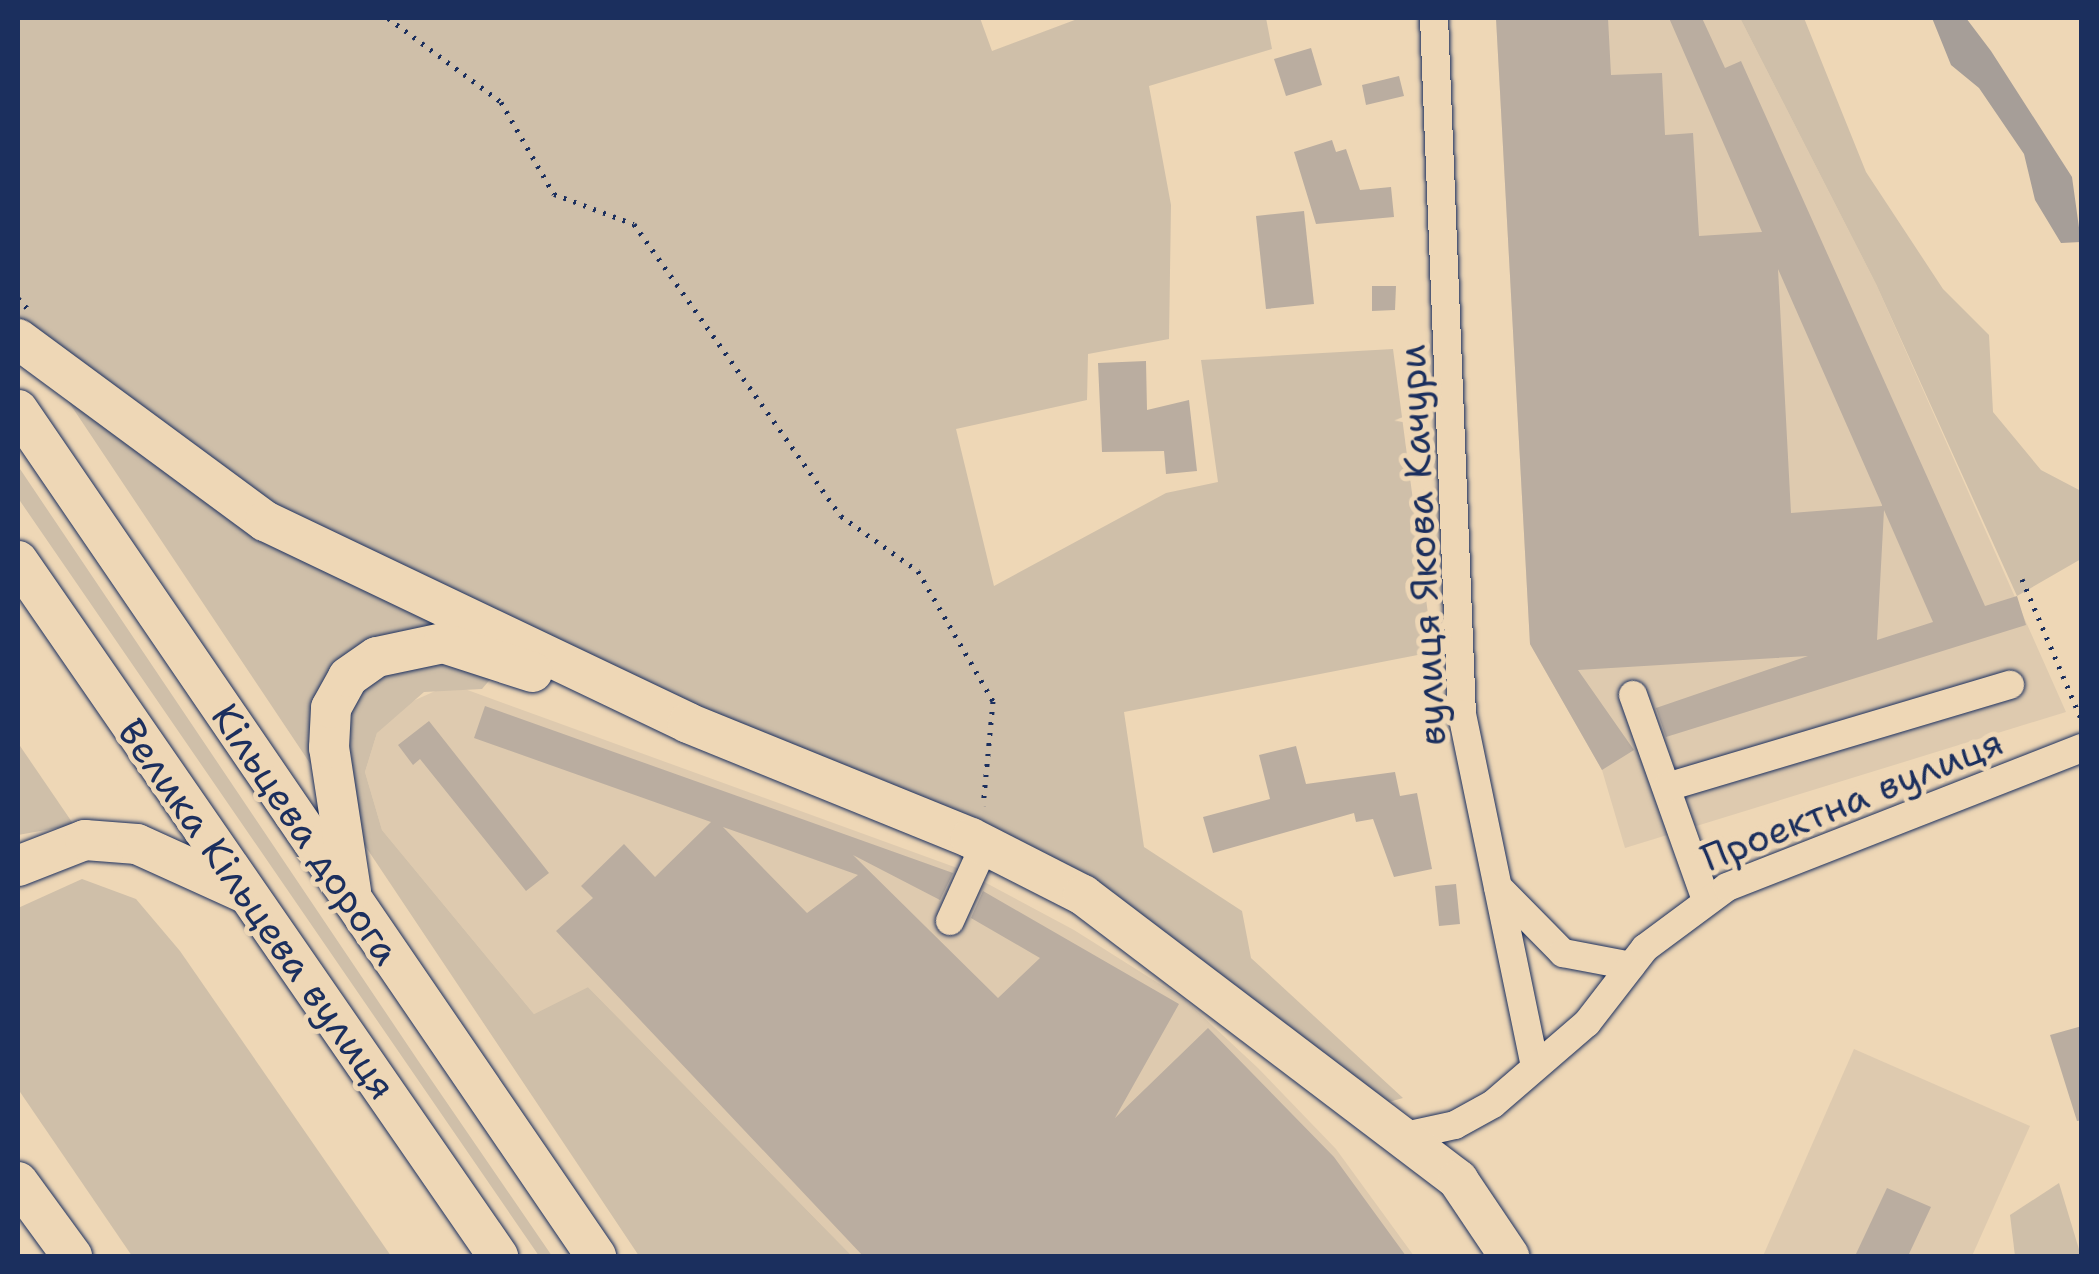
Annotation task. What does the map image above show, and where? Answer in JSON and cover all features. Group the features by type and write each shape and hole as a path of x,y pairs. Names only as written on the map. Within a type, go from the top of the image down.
{"highway":[{"path":"18,339 265,521 688,723 978,841 1083,895 1195,974 1481,1204 1508,1256"},
{"name":"Кільцева дорога","path":"18,410 596,1256"},
{"name":"Велика Кільцева вулиця","path":"18,561 498,1256"},
{"path":"354,903 329,748 332,708 348,677 377,656 442,643 688,723"},
{"path":"18,866 85,840 137,844 249,895"},
{"path":"18,1182 72,1256"}],"street":[{"name":"вулиця Якова Качури","path":"1434,18 1462,714 1534,1063"},
{"path":"1667,788 2010,685"},
{"path":"1633,695 1706,900"},
{"name":"Проектна вулиця","path":"1396,1138 1478,1115 1534,1063 1587,1023 1631,966 1706,900 2082,748"},
{"path":"950,921 978,841"},
{"path":"1498,886 1563,954 1631,966"}],"path":[{"path":"388,18 500,102 554,194 634,224 840,516 918,570 993,700 986,797 978,841"},
{"path":"2022,579 2082,721"}],"shaded area":[{"path":"18,18 980,18 992,51 1080,18 1266,18 1272,49 1149,86 1171,205 1169,339 1088,354 1087,400 956,429 994,586 1166,493 1218,482 1201,360 1393,349 1433,652 1124,712 1144,847 1242,911 1251,958 1403,1098 1378,1105 1085,873 881,779 695,713 531,631 482,689 424,692 377,733 365,772 382,830 534,1014 588,987 852,1256 639,1256 18,326"},
{"path":"1496,18 1740,18 1876,284 2066,712 1625,848 1602,770 1530,644"},
{"path":"1740,18 1804,18 1866,172 1943,289 1989,335 1993,412 2041,470 2081,491 2081,559 2017,596 1876,284"},
{"path":"1932,18 1966,18 1991,51 2072,177 2081,242 2061,243 2035,200 2024,154 1979,88 1951,65"},
{"path":"18,466 552,1256 539,1256 18,498"},
{"path":"451,684 960,869 1074,930 1185,1000 1258,1068 1336,1149 1414,1256 852,1256 588,987 534,1014 382,830 365,772 377,733 395,709"},
{"path":"18,743 74,825 18,835"},
{"path":"82,879 136,899 180,951 391,1256 132,1256 18,1089 18,908"},
{"path":"1854,1049 2030,1126 1972,1256 1763,1256"},
{"path":"2059,1183 2081,1256 2015,1256 2010,1215"}],"building":[{"path":"1496,18 1608,18 1611,75 1662,73 1665,135 1693,133 1699,236 1762,232 1669,18 1702,18 1725,68 1741,61 1985,606 2017,596 2026,625 1666,737 1656,708 1808,656 1578,670 1634,750 1602,770 1530,644","holes":["1778,269 1882,505 1882,506 1791,513","1884,510 1933,622 1877,640"]},
{"path":"1311,48 1322,85 1286,96 1274,59"},
{"path":"1399,76 1404,96 1366,105 1362,85"},
{"path":"1332,140 1336,152 1346,149 1360,190 1391,187 1394,217 1316,224 1294,152"},
{"path":"1304,211 1314,304 1266,309 1256,216"},
{"path":"1372,286 1396,286 1395,310 1372,311"},
{"path":"1146,361 1147,410 1189,400 1197,471 1166,474 1164,451 1102,452 1098,363"},
{"path":"485,706 953,873 940,900 853,855 998,998 1040,958 971,918 983,891 1179,1004 1115,1118 1208,1028 1334,1157 1406,1256 863,1256 556,931 593,898 581,886 624,844 655,877 711,822 474,738","holes":["722,826 858,875 807,913"]},
{"path":"429,721 549,873 526,891 420,759 413,765 398,745"},
{"path":"1296,746 1306,784 1395,772 1400,796 1417,793 1432,869 1394,877 1373,819 1356,822 1354,813 1213,853 1203,817 1270,799 1259,755"},
{"path":"1456,884 1460,924 1439,926 1435,886"},
{"path":"2082,1026 2082,1120 2077,1121 2050,1035"},
{"path":"1887,1188 1931,1207 1908,1256 1855,1256"}]}
